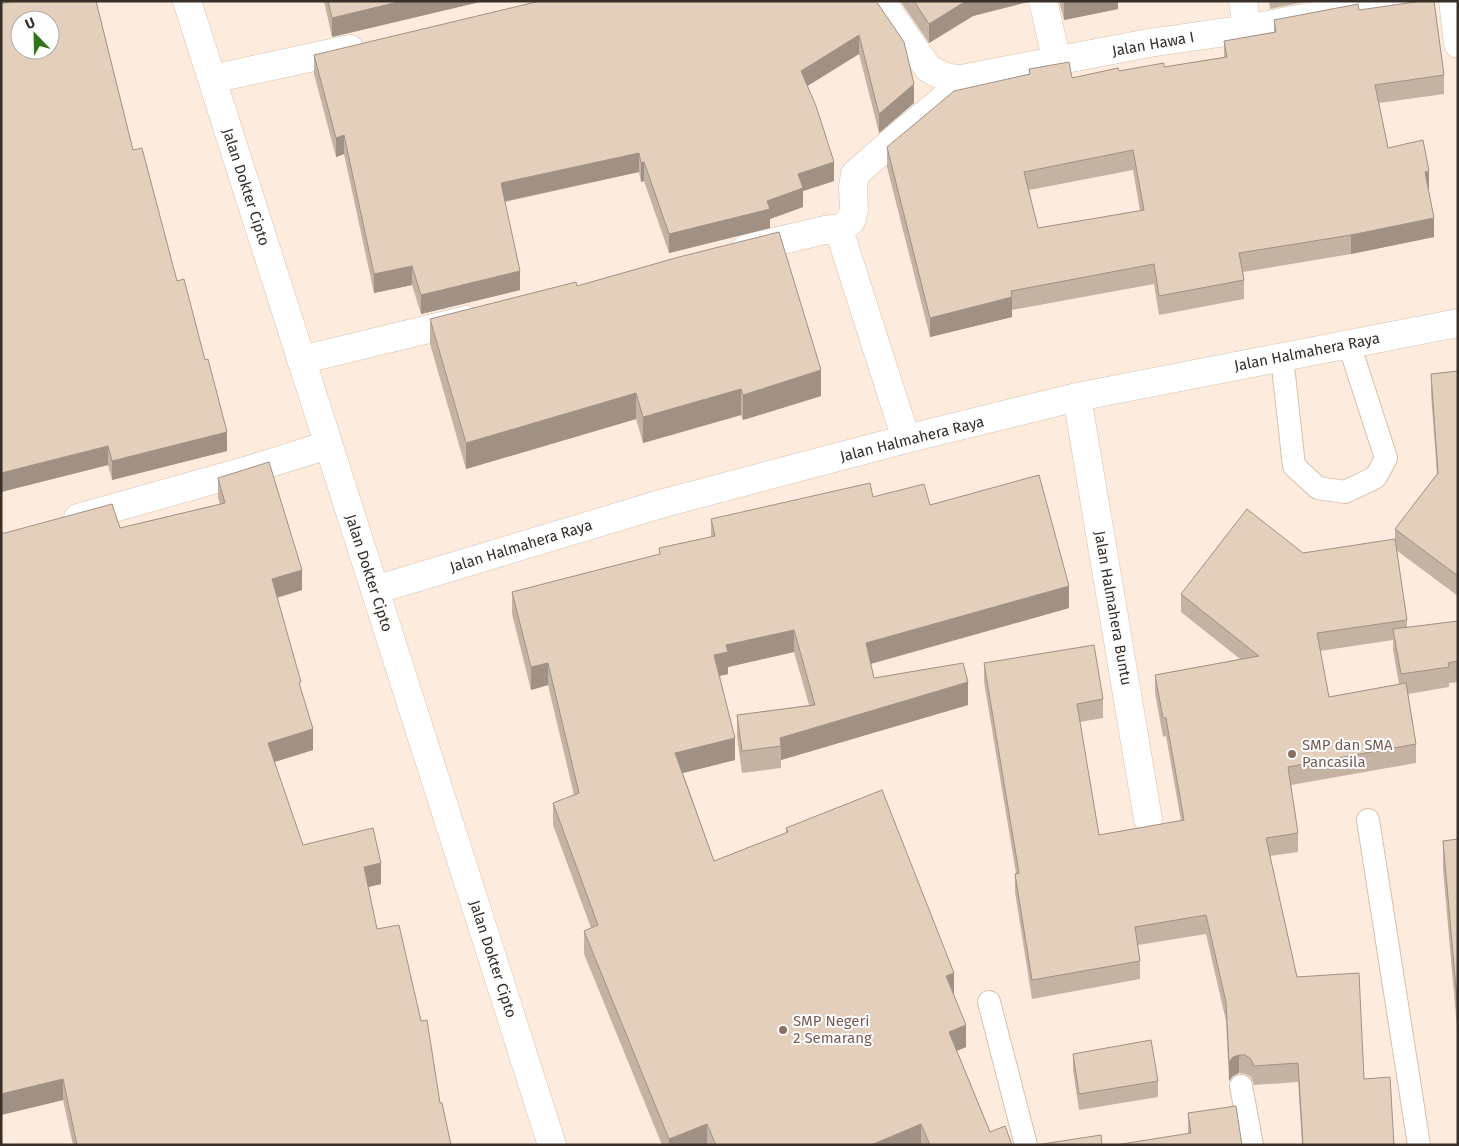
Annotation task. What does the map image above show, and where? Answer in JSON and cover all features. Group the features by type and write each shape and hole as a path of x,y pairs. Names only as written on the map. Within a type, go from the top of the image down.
{"main road":[{"name":"Jalan Dokter Cipto","path":"187,1 552,1145"},
{"name":"Jalan Hawa I","path":"881,1 928,68 950,79 961,79 1057,62 1149,43 1247,29 1393,1"},
{"path":"1043,1 1057,62"},
{"path":"1243,1 1247,29"},
{"path":"1453,1 1458,44"},
{"path":"212,79 379,43"},
{"path":"719,256 825,230 839,230 851,221 854,209 853,187 856,174 951,93 961,79"},
{"path":"839,230 906,440"},
{"path":"301,360 488,314"},
{"name":"Jalan Halmahera Raya","path":"375,590 664,503 1077,397 1458,323"},
{"name":"Jalan Halmahera Buntu","path":"1077,397 1148,819"},
{"path":"58,523 245,471 328,444"}],"lane":[{"path":"1282,357 1294,466 1318,488 1345,492 1376,477 1386,458 1349,344"},
{"path":"1368,820 1420,1145"},
{"path":"989,1002 1026,1145"},
{"path":"1241,1086 1252,1145"}],"building":[{"path":"13,1 96,1 133,150 142,148 177,281 184,279 205,360 208,359 227,432 112,461 108,446 1,473 1,4"},
{"path":"328,1 402,1 332,18"},
{"path":"540,1 876,1 904,42 914,84 879,114 859,35 801,71 816,106 834,162 798,174 803,188 767,201 770,209 669,234 644,162 641,163 639,153 501,183 520,271 421,295 412,266 374,274 344,135 336,138 314,55"},
{"path":"914,1 966,1 929,24"},
{"path":"1434,1 1444,75 1375,85 1388,148 1423,140 1429,171 1425,172 1434,218 1351,235 1239,253 1244,280 1159,296 1154,264 1011,291 1012,297 930,318 887,147 954,91 1030,74 1029,69 1069,62 1072,78 1118,68 1119,71 1164,63 1164,67 1227,57 1224,41 1276,32 1274,20 1358,4 1359,10","holes":["1133,150 1144,210 1038,228 1024,172"]},
{"path":"779,232 821,370 743,395 741,389 643,417 636,393 466,443 430,319 576,282 577,286 679,257"},
{"path":"1458,371 1458,576 1395,529 1438,473 1431,374"},
{"path":"269,462 302,570 272,579 313,729 268,743 303,845 373,828 381,863 364,867 377,929 399,925 421,1021 427,1020 440,1103 442,1103 451,1145 77,1145 63,1079 1,1094 1,533 112,504 120,528 225,503 218,478"},
{"path":"1039,475 1069,586 866,643 874,678 963,663 968,682 780,738 781,746 742,751 737,715 815,705 794,630 726,645 728,652 714,655 735,738 675,753 714,861 788,832 786,828 882,790 954,973 946,976 966,1025 949,1032 990,1132 1005,1126 1012,1145 930,1145 921,1124 871,1145 716,1145 707,1124 669,1139 584,931 598,925 553,803 579,793 548,663 531,667 512,592 660,554 659,548 715,536 711,519 870,483 873,497 924,484 930,505"},
{"path":"1247,509 1303,553 1395,539 1407,620 1317,633 1329,697 1406,683 1416,744 1288,767 1298,833 1266,838 1297,977 1359,973 1364,1079 1390,1077 1394,1145 1303,1145 1298,1063 1254,1066 1251,1059 1245,1055 1233,1057 1229,1062 1226,1002 1206,915 1135,927 1140,961 1032,980 1015,874 1019,873 984,663 1094,645 1103,699 1077,704 1099,835 1184,820 1166,718 1163,718 1155,675 1259,656 1181,594"},
{"path":"1458,621 1458,661 1448,663 1449,667 1401,674 1393,629"},
{"path":"1458,839 1458,1011 1443,841"},
{"path":"1151,1040 1158,1081 1079,1094 1073,1054"},
{"path":"1236,1106 1242,1145 1115,1145 1191,1133 1188,1113"},
{"path":"1101,1135 1102,1145 1036,1145"}],"place":[{"name":"SMP dan SMA Pancasila","path":"1292,754"},
{"name":"SMP Negeri 2 Semarang","path":"783,1030"}]}
